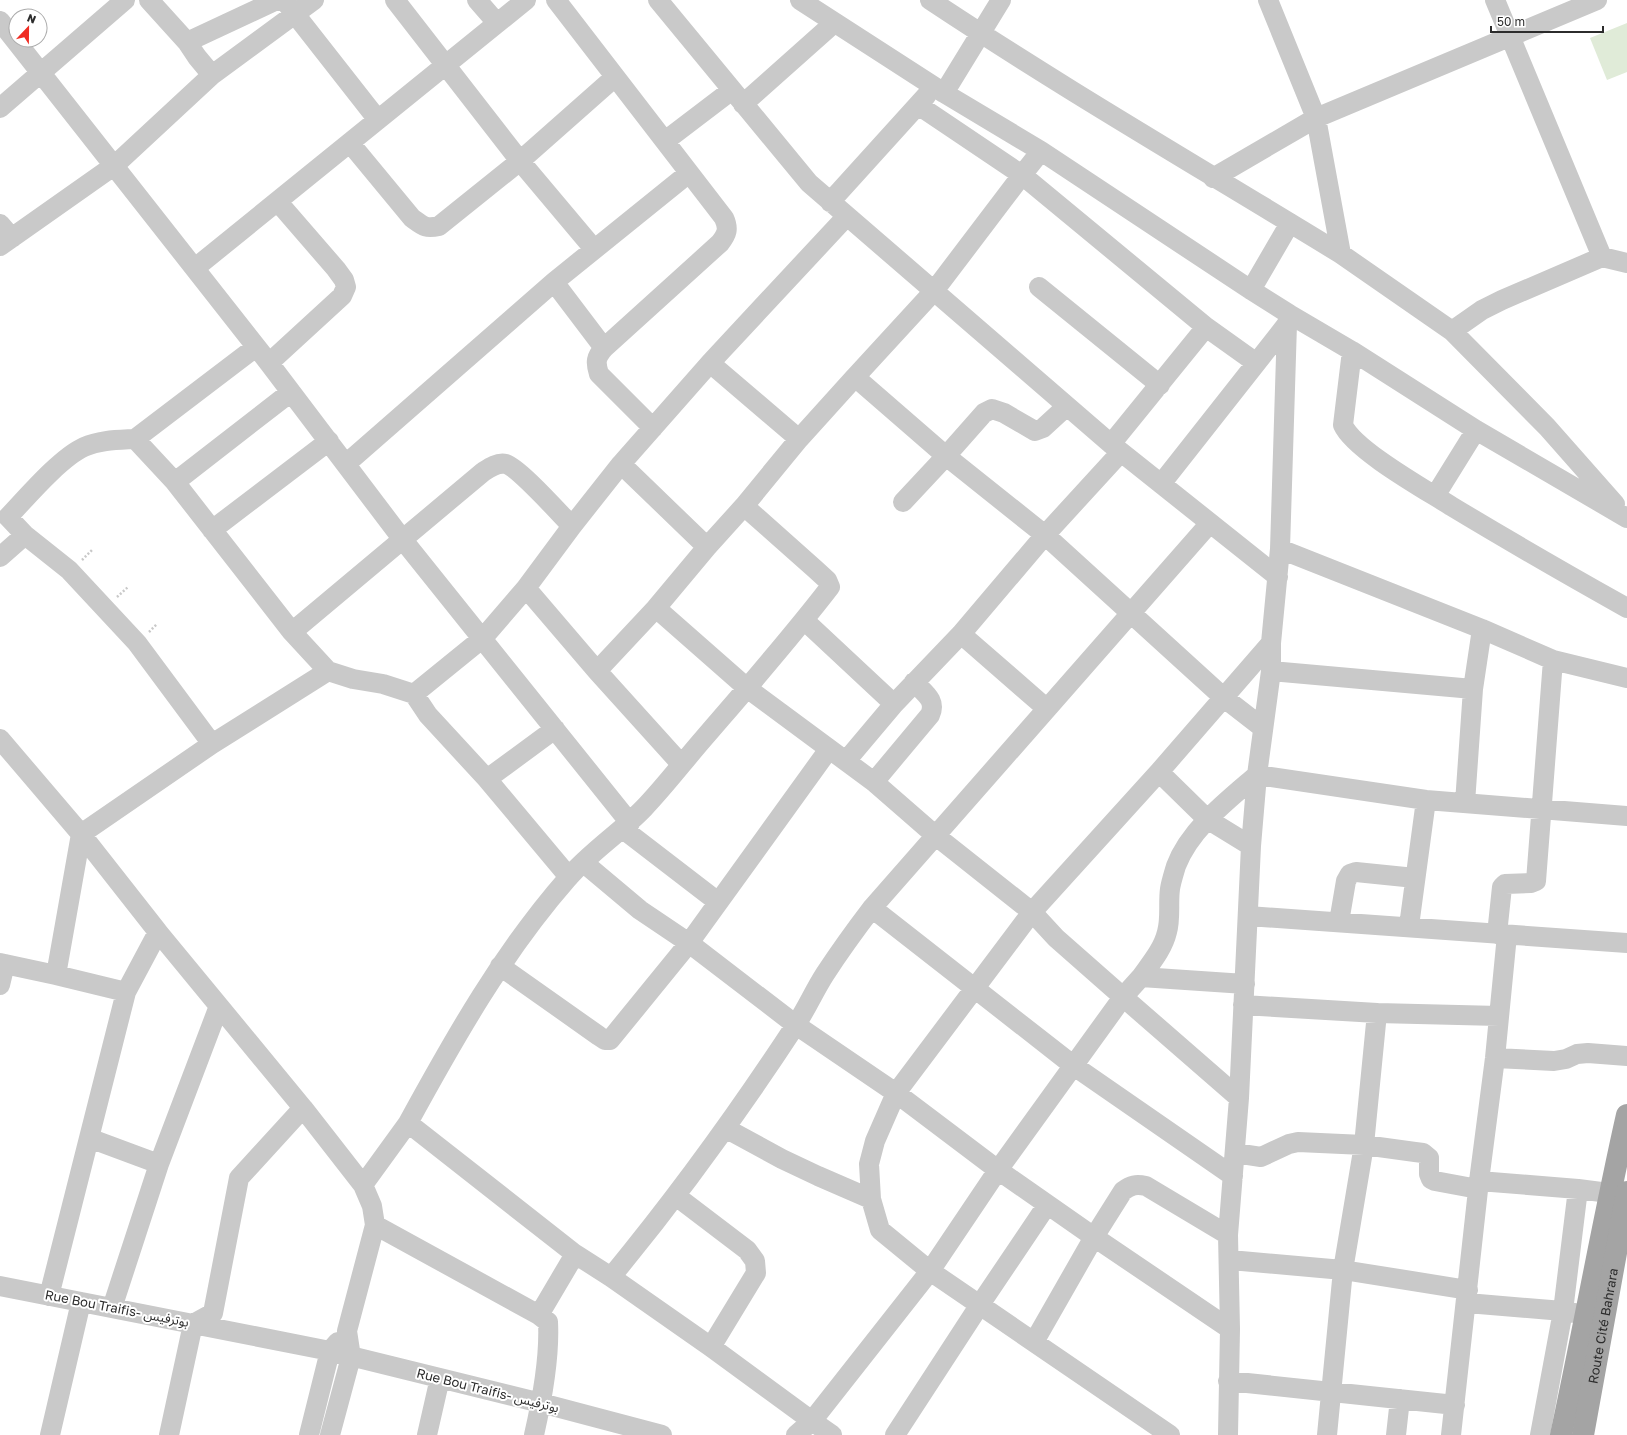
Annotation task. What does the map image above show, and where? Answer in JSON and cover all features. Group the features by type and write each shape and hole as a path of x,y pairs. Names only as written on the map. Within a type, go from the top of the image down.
{"main road":[{"path":"1561,1435 1586,1316 1618,1192 1627,1116"},
{"name":"Route Cité Bahrara","path":"1583,1435 1618,1192"}],"street":[{"path":"0,108 125,0"},
{"path":"149,0 187,42 212,75"},
{"path":"187,42 277,0"},
{"path":"4,236 114,165 212,75 289,8 314,0"},
{"path":"395,0 520,160 594,249"},
{"path":"478,0 497,23"},
{"path":"195,268 526,0"},
{"path":"556,0 724,218 728,226 727,234 720,243 604,348 596,359 599,374 653,428"},
{"path":"658,0 809,183 846,217 1116,448 1278,577"},
{"path":"800,0 939,90 1041,151 1251,290 1288,319 1352,351 1476,430 1626,517"},
{"path":"930,0 1214,178 1341,254 1452,331 1547,427 1626,517"},
{"path":"830,202 918,106 939,90 981,33 1001,0"},
{"path":"1268,0 1316,118 1341,254"},
{"path":"1495,0 1511,35 1602,257"},
{"path":"1214,178 1316,118 1597,0"},
{"path":"289,8 378,120"},
{"path":"0,21 347,463 403,540 555,729 626,826 718,902"},
{"path":"665,141 737,97 834,23"},
{"path":"350,143 412,218 422,226 429,228 439,226 520,160 615,77"},
{"path":"918,106 1022,175 1206,327 1255,362"},
{"path":"597,671 656,608 707,547 744,506 799,439 934,291 1041,151"},
{"path":"347,463 554,282 689,173"},
{"path":"269,363 342,296 346,286 344,280 336,269 278,202"},
{"path":"414,694 483,638 526,588 621,464 710,362 846,217"},
{"path":"1251,290 1290,223"},
{"path":"1452,331 1482,310 1502,300 1602,257 1627,263"},
{"path":"554,282 604,348"},
{"path":"1039,287 1160,385"},
{"path":"1161,484 1288,319"},
{"path":"1228,1435 1230,1260 1228,1235 1239,1098 1251,846 1257,775 1271,671 1271,643 1280,549 1288,319"},
{"path":"846,760 914,682 961,634 1045,535 1116,448 1160,385 1206,327"},
{"path":"212,744 137,643 69,570 25,535 4,513 71,454 85,447 107,440 135,439 256,347"},
{"path":"1352,351 1343,425 1346,432 1365,450 1435,496 1544,562 1627,608"},
{"path":"710,362 799,439"},
{"path":"855,377 946,456 1045,535 1223,697 1263,728"},
{"path":"175,482 291,392"},
{"path":"903,502 984,413 992,409 1004,413 1035,431 1043,428 1067,406"},
{"path":"1435,496 1476,430"},
{"path":"135,439 175,482 292,632 328,671 353,679 383,684 414,694 428,715 486,778 568,877"},
{"path":"212,530 329,441"},
{"path":"292,632 483,472 495,465 505,464 517,471 572,526"},
{"path":"621,464 707,547"},
{"path":"363,1185 408,1123 454,1038 500,966 538,915 568,877 626,826 660,792 681,764 747,688 830,587 827,580 744,506"},
{"path":"611,1277 676,1196 725,1128 796,1025 824,975 872,908 1210,523"},
{"path":"0,557 25,535"},
{"path":"1280,549 1482,629 1553,660 1627,678"},
{"path":"526,588 597,671 681,764"},
{"path":"656,608 747,688 874,782 936,836 1032,912 1056,938 1239,1098"},
{"path":"804,620 894,704"},
{"path":"1465,803 1473,689 1482,629"},
{"path":"961,634 1046,708"},
{"path":"1170,1435 979,1306 930,1271 880,1230 871,1199 869,1164 875,1141 896,1093 1032,912 1159,772 1271,643"},
{"path":"1451,1435 1499,1016 1502,887 1506,884 1531,883 1536,881 1543,809 1553,660"},
{"path":"56,975 81,834 212,744 328,671"},
{"path":"1271,671 1473,689"},
{"path":"874,782 930,715 933,708 931,700 914,682"},
{"path":"486,778 555,729"},
{"path":"0,739 81,834 158,932 303,1108 363,1185 373,1216 347,1331 351,1357 330,1435"},
{"path":"500,966 599,1036 605,1040 610,1040 689,943 829,749"},
{"path":"1159,772 1207,819 1251,846"},
{"path":"796,1435 812,1422 930,1271 998,1170 1123,997 1156,956 1167,932 1170,913 1170,888 1176,865 1186,846 1207,819 1257,775 1426,800 1627,816"},
{"path":"1409,926 1426,800"},
{"path":"584,863 640,910 689,943 796,1025 896,1093 1047,1205 1230,1329"},
{"path":"1339,922 1346,882 1350,874 1356,872 1415,878"},
{"path":"872,908 975,987 1074,1066 1233,1176"},
{"path":"1248,916 1409,926 1627,943"},
{"path":"48,1296 126,992 158,932"},
{"path":"0,985 2,964 126,992"},
{"path":"1141,976 1245,984"},
{"path":"1243,1005 1377,1013 1499,1016"},
{"path":"112,1308 159,1164 219,1006"},
{"path":"1327,1435 1343,1270 1364,1145 1377,1013"},
{"path":"1495,1058 1554,1061 1588,1052 1627,1056"},
{"name":"Rue Bou Traifis- بوترفيس","path":"193,1324 213,1314 239,1178 303,1108"},
{"path":"408,1123 575,1254 611,1277 711,1347 812,1422 832,1435"},
{"path":"725,1128 792,1164 871,1199"},
{"path":"89,1138 159,1164"},
{"path":"1235,1153 1261,1156 1289,1144 1298,1142 1364,1145 1423,1153 1429,1158 1429,1174 1431,1179 1435,1181 1479,1185 1578,1188 1618,1192"},
{"path":"1034,1342 1094,1237 1123,1191 1130,1186 1138,1184 1146,1186 1228,1235"},
{"path":"1540,1435 1563,1311 1578,1188"},
{"path":"676,1196 747,1250 756,1261 756,1273 711,1347"},
{"path":"895,1435 1047,1205"},
{"path":"373,1216 548,1322 549,1336 541,1403 534,1435"},
{"path":"539,1316 575,1254"},
{"path":"1230,1260 1343,1270 1468,1296 1586,1316"},
{"name":"Rue Bou Traifis- بوترفيس","path":"1,1290 81,1302 330,1351 541,1403 653,1434"},
{"path":"50,1435 81,1302"},
{"path":"169,1435 193,1324"},
{"path":"309,1435 330,1351 347,1331"},
{"path":"427,1435 440,1378"},
{"path":"1228,1382 1455,1405"},
{"path":"1396,1435 1400,1399"}],"green space":[{"path":"1627,23 1627,72 1607,80 1590,38"}]}
